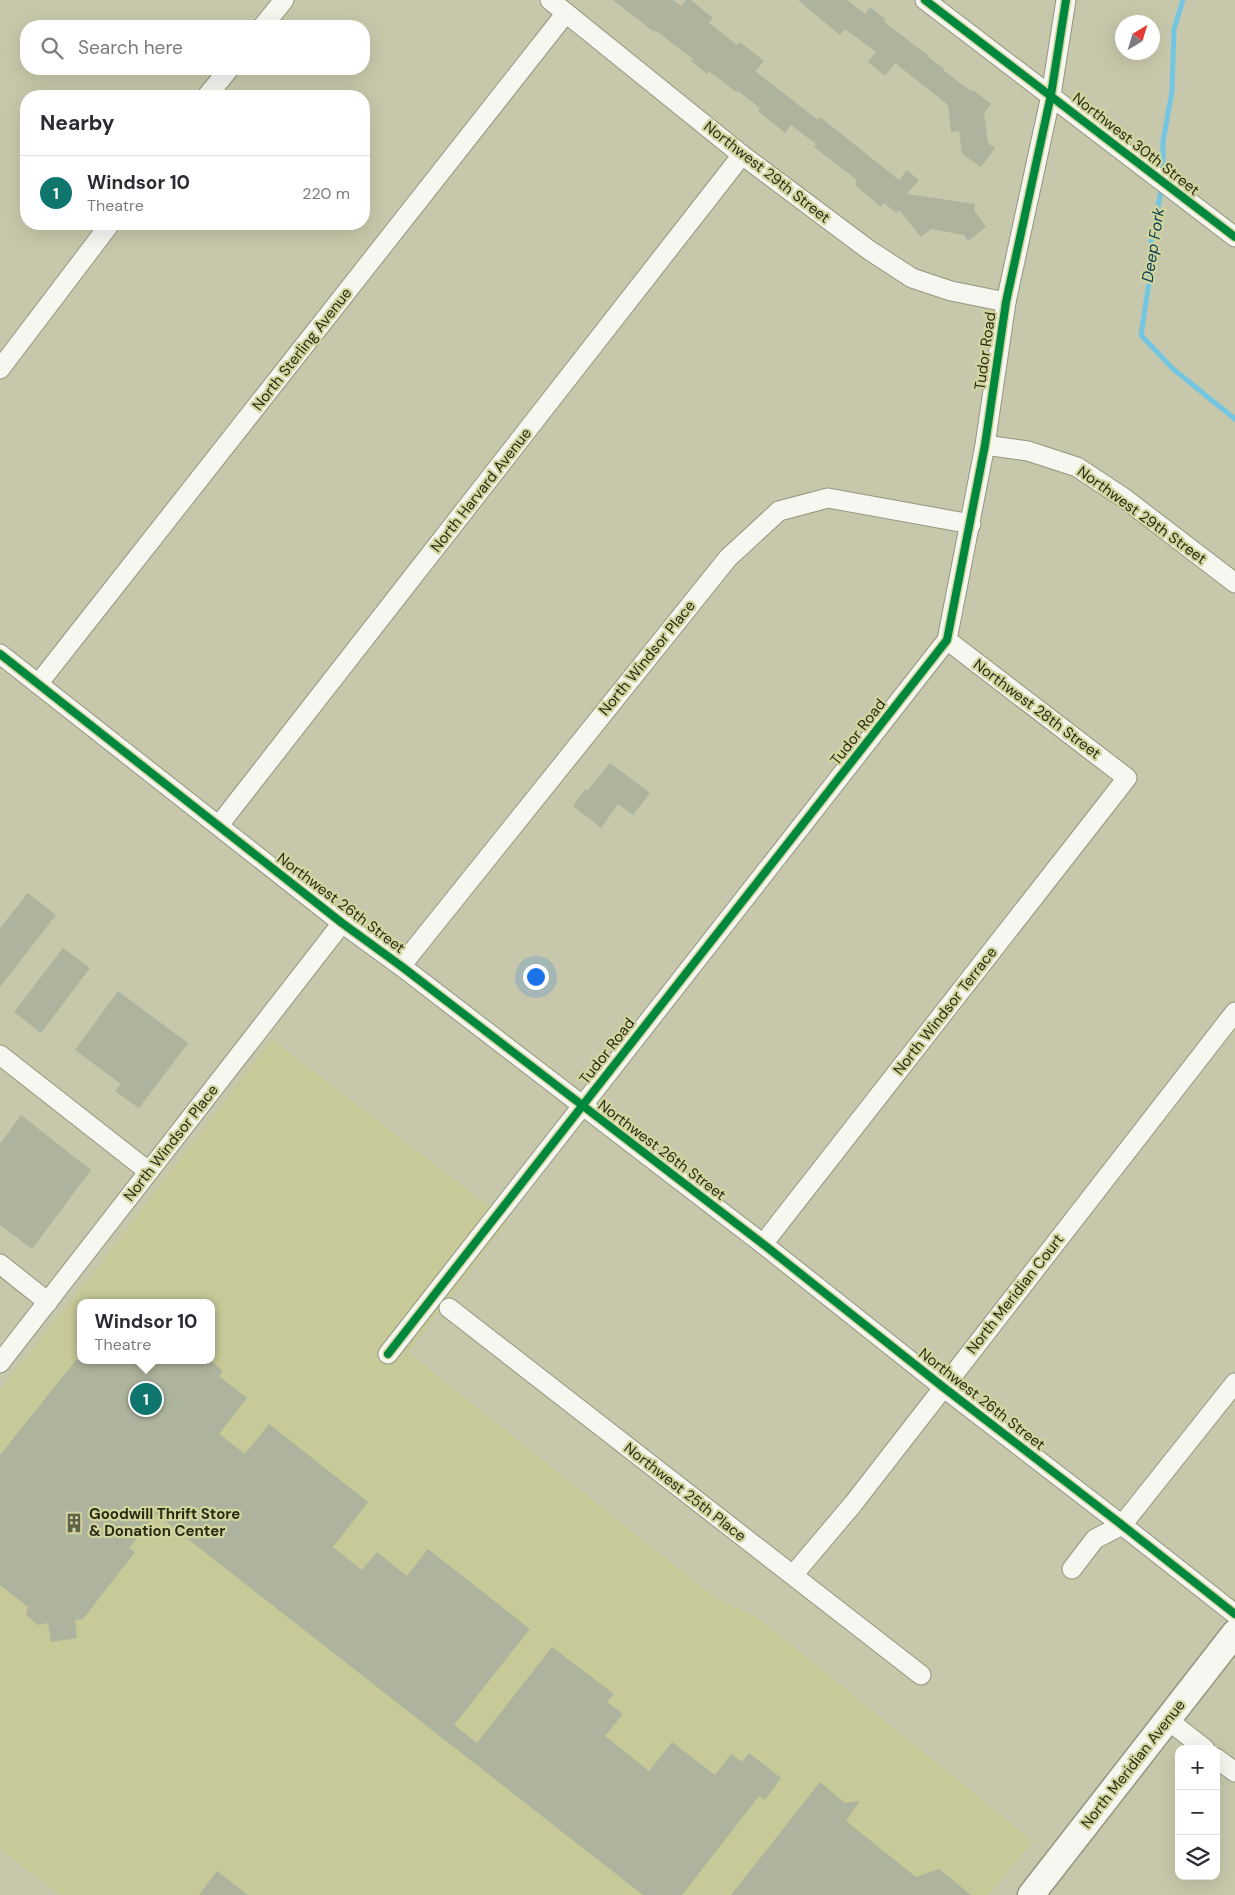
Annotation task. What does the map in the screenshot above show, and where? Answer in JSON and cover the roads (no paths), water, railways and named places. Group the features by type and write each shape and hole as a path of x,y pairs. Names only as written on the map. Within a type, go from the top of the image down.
{"main road":[{"name":"North Meridian Avenue","path":"1031,1895 1235,1633"}],"street":[{"path":"268,20 284,0"},
{"name":"Northwest 29th Street","path":"550,0 742,155 869,250 912,278 951,291 1006,302"},
{"name":"Northwest 30th Street","path":"925,0 1235,237"},
{"name":"Tudor Road","path":"388,1354 491,1220 947,640 985,445 1006,302 1051,95 1066,0"},
{"name":"North Sterling Avenue","path":"38,684 566,13"},
{"path":"212,90 224,75"},
{"name":"North Harvard Avenue","path":"219,825 742,155"},
{"path":"0,369 105,230"},
{"name":"Northwest 29th Street","path":"985,445 1028,451 1077,467 1124,498 1235,583"},
{"name":"North Windsor Place","path":"401,966 728,558 779,511 828,498 971,524"},
{"name":"Northwest 28th Street","path":"947,640 1127,778"},
{"name":"Northwest 26th Street","path":"0,654 342,923 401,966 763,1244 1235,1614"},
{"name":"North Windsor Terrace","path":"763,1244 1127,778"},
{"name":"North Windsor Place","path":"0,1363 342,923"},
{"name":"North Meridian Court","path":"794,1575 854,1504 1235,1012"},
{"path":"0,1054 148,1171"},
{"path":"0,1264 48,1302"},
{"name":"Northwest 25th Place","path":"449,1308 921,1675"},
{"path":"1072,1569 1095,1539 1122,1524 1235,1383"},
{"path":"1168,1720 1200,1745"},
{"path":"1220,1761 1235,1772"}],"waterway":[{"name":"Deep Fork","path":"1163,177 1163,142 1172,91 1174,29 1183,0"},
{"name":"Deep Fork","path":"1162,186 1151,243 1150,276 1141,335 1172,368 1235,419"}],"place":[{"name":"Windsor 10","path":"146,1399"},
{"name":"Goodwill Thrift Store & Donation Center","path":"74,1523"}]}
